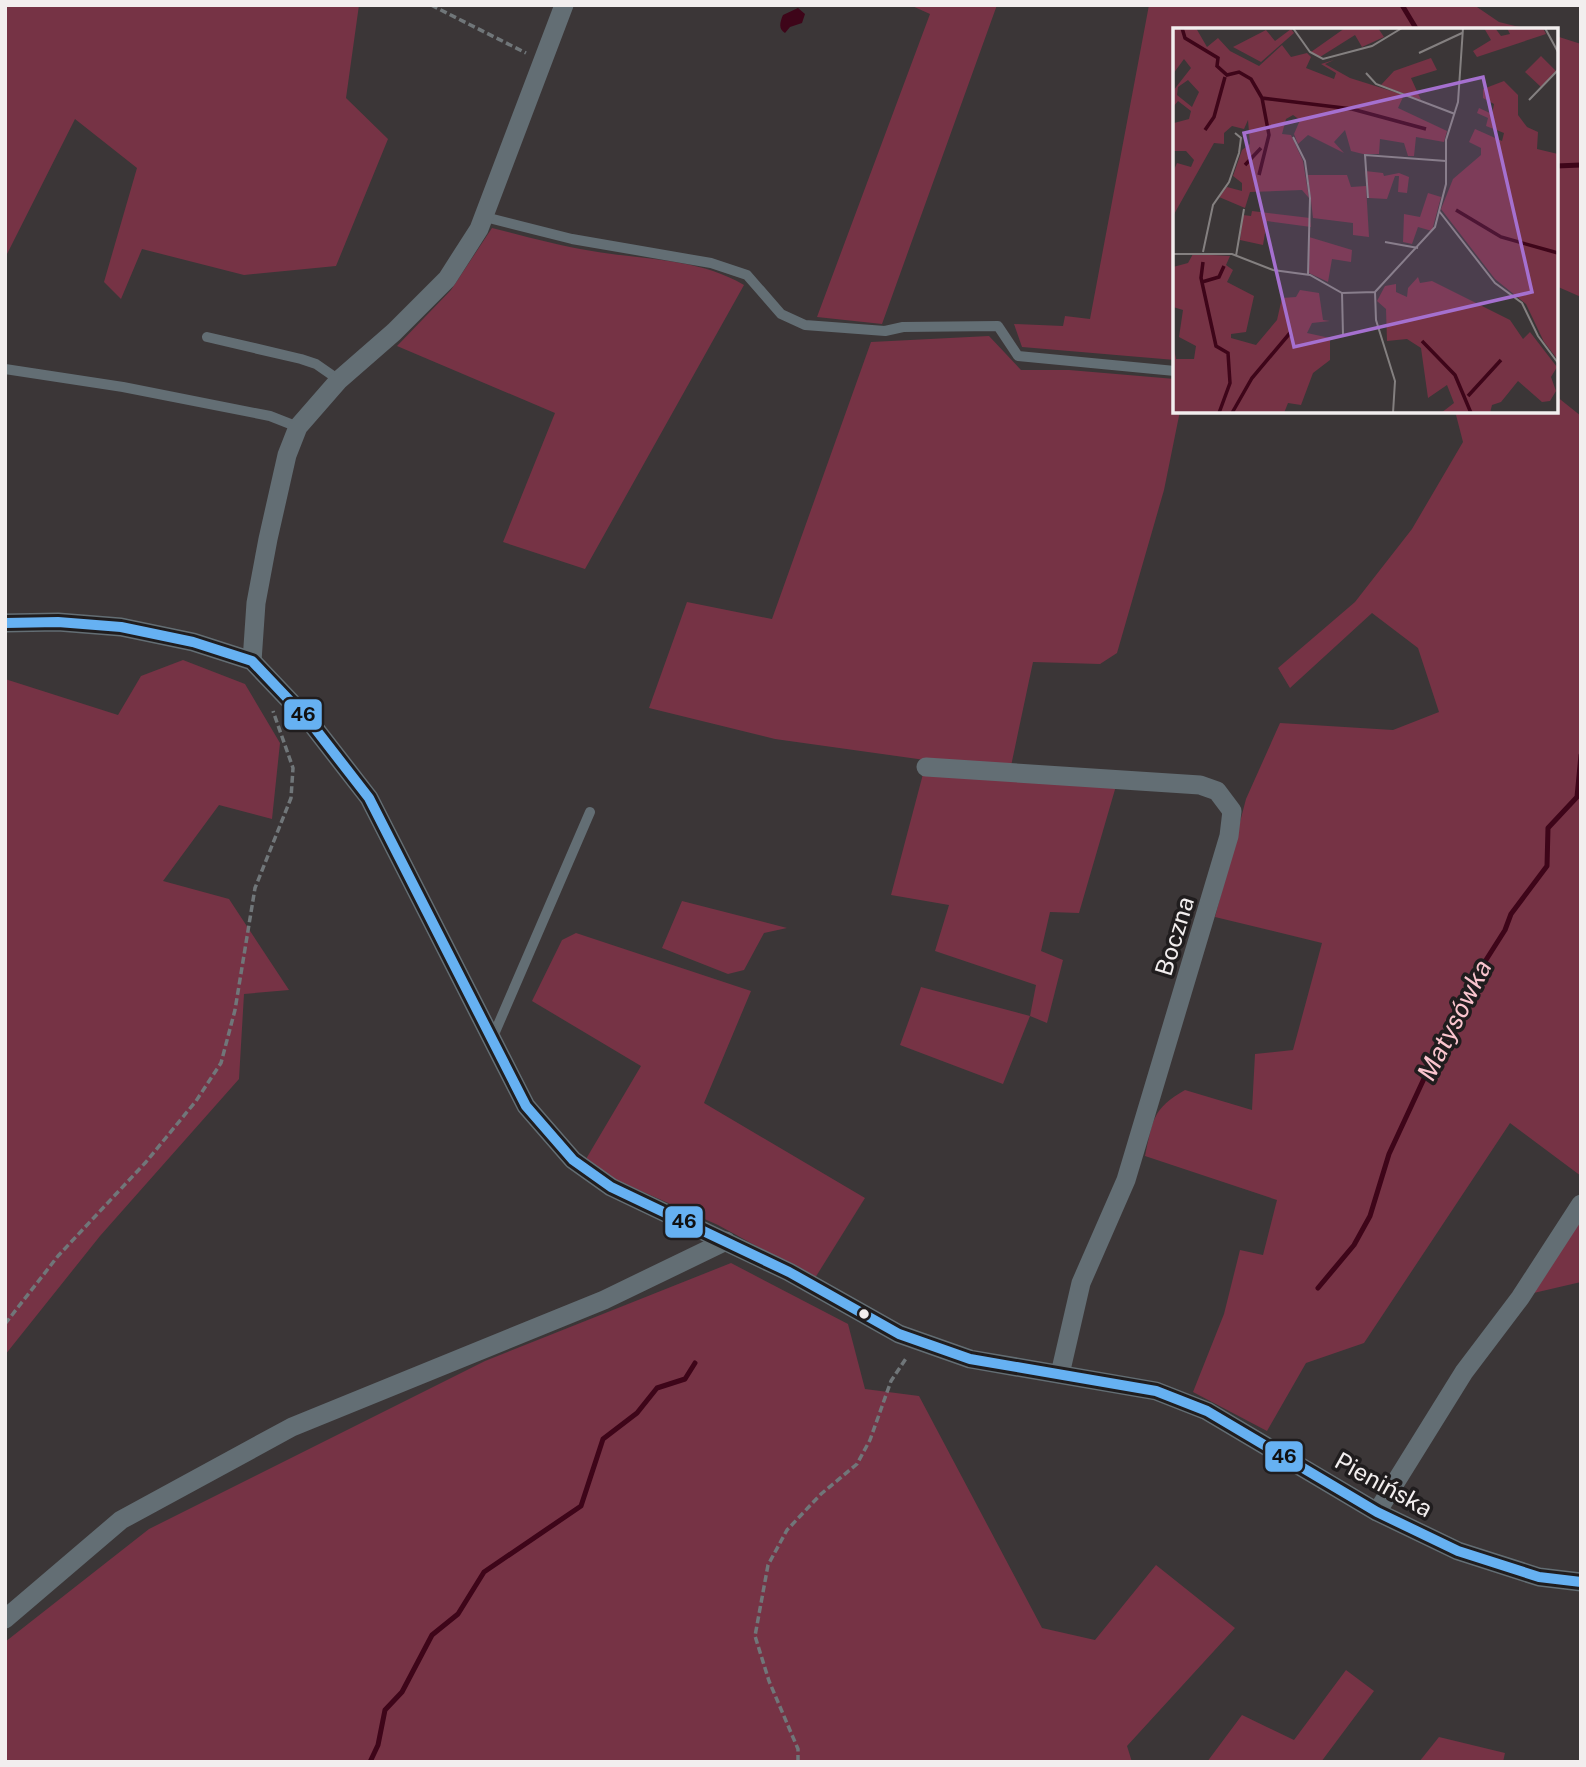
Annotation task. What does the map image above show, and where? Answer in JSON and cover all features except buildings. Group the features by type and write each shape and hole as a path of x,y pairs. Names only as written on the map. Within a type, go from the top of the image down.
{"street":[{"path":"5,623 58,622 121,627 192,642 252,661 256,603 263,565 287,455 298,427 339,380 394,332 447,279 485,217 541,60 564,5"},
{"name":"Pienińska","path":"252,661 310,722 369,798 526,1106 573,1160 611,1187 726,1241 898,1334 970,1359 1156,1391 1207,1410 1377,1512 1480,1559 1539,1577 1581,1582"},
{"name":"Boczna","path":"926,767 1200,785 1217,791 1232,811 1229,836 1126,1180 1081,1283 1060,1374"},
{"path":"1377,1512 1464,1372 1520,1298 1581,1204"},
{"path":"5,1619 121,1520 292,1427 604,1300 726,1241"}],"lane":[{"path":"485,217 572,239 711,263 747,275 781,314 806,325 885,331 903,327 998,326 1018,356 1173,371"},
{"path":"207,337 301,359 316,364 339,380"},
{"path":"5,369 150,392 270,416 298,427"},
{"path":"490,1037 495,1032 590,812"}],"path":[{"path":"431,5 541,60"},
{"path":"5,1324 58,1256 146,1162 195,1101 221,1063 235,1010 255,888 291,798 293,768 278,734 270,699"},
{"path":"798,1762 798,1749 769,1681 755,1636 768,1565 788,1530 821,1494 857,1464 870,1440 891,1381 918,1340"}],"shaded area":[{"path":"5,5 359,5 346,98 388,139 336,266 244,275 142,249 121,299 104,282 137,168 75,119 5,258"},
{"path":"910,5 997,5 882,324 817,317 930,14"},
{"path":"1149,5 1474,5 1499,22 1523,28 1173,28 1173,360 1022,347 1014,324 1063,326 1065,316 1090,319"},
{"path":"798,8 805,14 802,23 790,27 785,33 780,27 783,15"},
{"path":"1558,37 1581,44 1581,297 1558,287"},
{"path":"492,228 580,249 690,265 727,276 744,285 585,569 503,542 555,413 397,346 451,290"},
{"path":"989,336 1021,370 1069,370 1173,379 1173,413 1180,413 1164,490 1117,653 1100,664 1033,662 1011,766 925,760 775,739 649,708 687,602 772,619 871,342"},
{"path":"1558,398 1581,416 1581,1176 1510,1123 1364,1343 1306,1363 1267,1431 1193,1392 1224,1314 1240,1250 1263,1255 1277,1200 1145,1156 1156,1117 1174,1097 1185,1090 1252,1110 1255,1054 1293,1050 1322,943 1215,917 1246,799 1280,723 1393,730 1439,712 1418,648 1372,613 1290,688 1278,668 1355,602 1412,529 1463,442 1456,413 1558,413"},
{"path":"183,660 245,684 280,743 272,819 219,805 163,881 229,899 289,990 244,994 239,1079 100,1236 5,1355 5,679 118,715 141,676"},
{"path":"923,774 1116,786 1079,913 1050,912 1041,951 1063,960 1047,1023 1030,1016 1036,985 935,951 949,905 891,895"},
{"path":"682,901 787,928 764,933 744,970 728,974 662,948"},
{"path":"576,933 751,991 704,1103 865,1198 815,1278 718,1225 607,1176 586,1159 641,1066 532,1001 562,940"},
{"path":"921,987 1030,1016 1003,1084 900,1045"},
{"path":"1581,1217 1581,1282 1525,1295"},
{"path":"731,1263 848,1324 865,1389 919,1396 1042,1628 1095,1640 1156,1565 1235,1628 1127,1746 1132,1762 5,1762 5,1642 149,1529 485,1361"},
{"path":"1346,1670 1374,1691 1321,1762 1207,1762 1242,1715 1294,1740"},
{"path":"1439,1737 1505,1753 1503,1762 1419,1762"}],"waterway":[{"path":"1402,5 1416,28"},
{"path":"1558,166 1581,165"},
{"name":"Matysówka","path":"1318,1288 1354,1245 1370,1216 1389,1154 1460,1001 1505,930 1511,914 1547,866 1548,828 1577,797 1581,755"},
{"path":"370,1762 378,1745 385,1710 402,1692 432,1635 458,1614 484,1572 581,1506 603,1439 637,1413 657,1388 685,1379 695,1363"}],"transit line":[{"name":"46","path":"5,623 58,622 121,627 193,642 252,661 310,722 369,798 526,1106 573,1160 611,1187 789,1272 899,1334 970,1359 1156,1391 1207,1411 1377,1512 1458,1551 1539,1577 1581,1582"}]}
